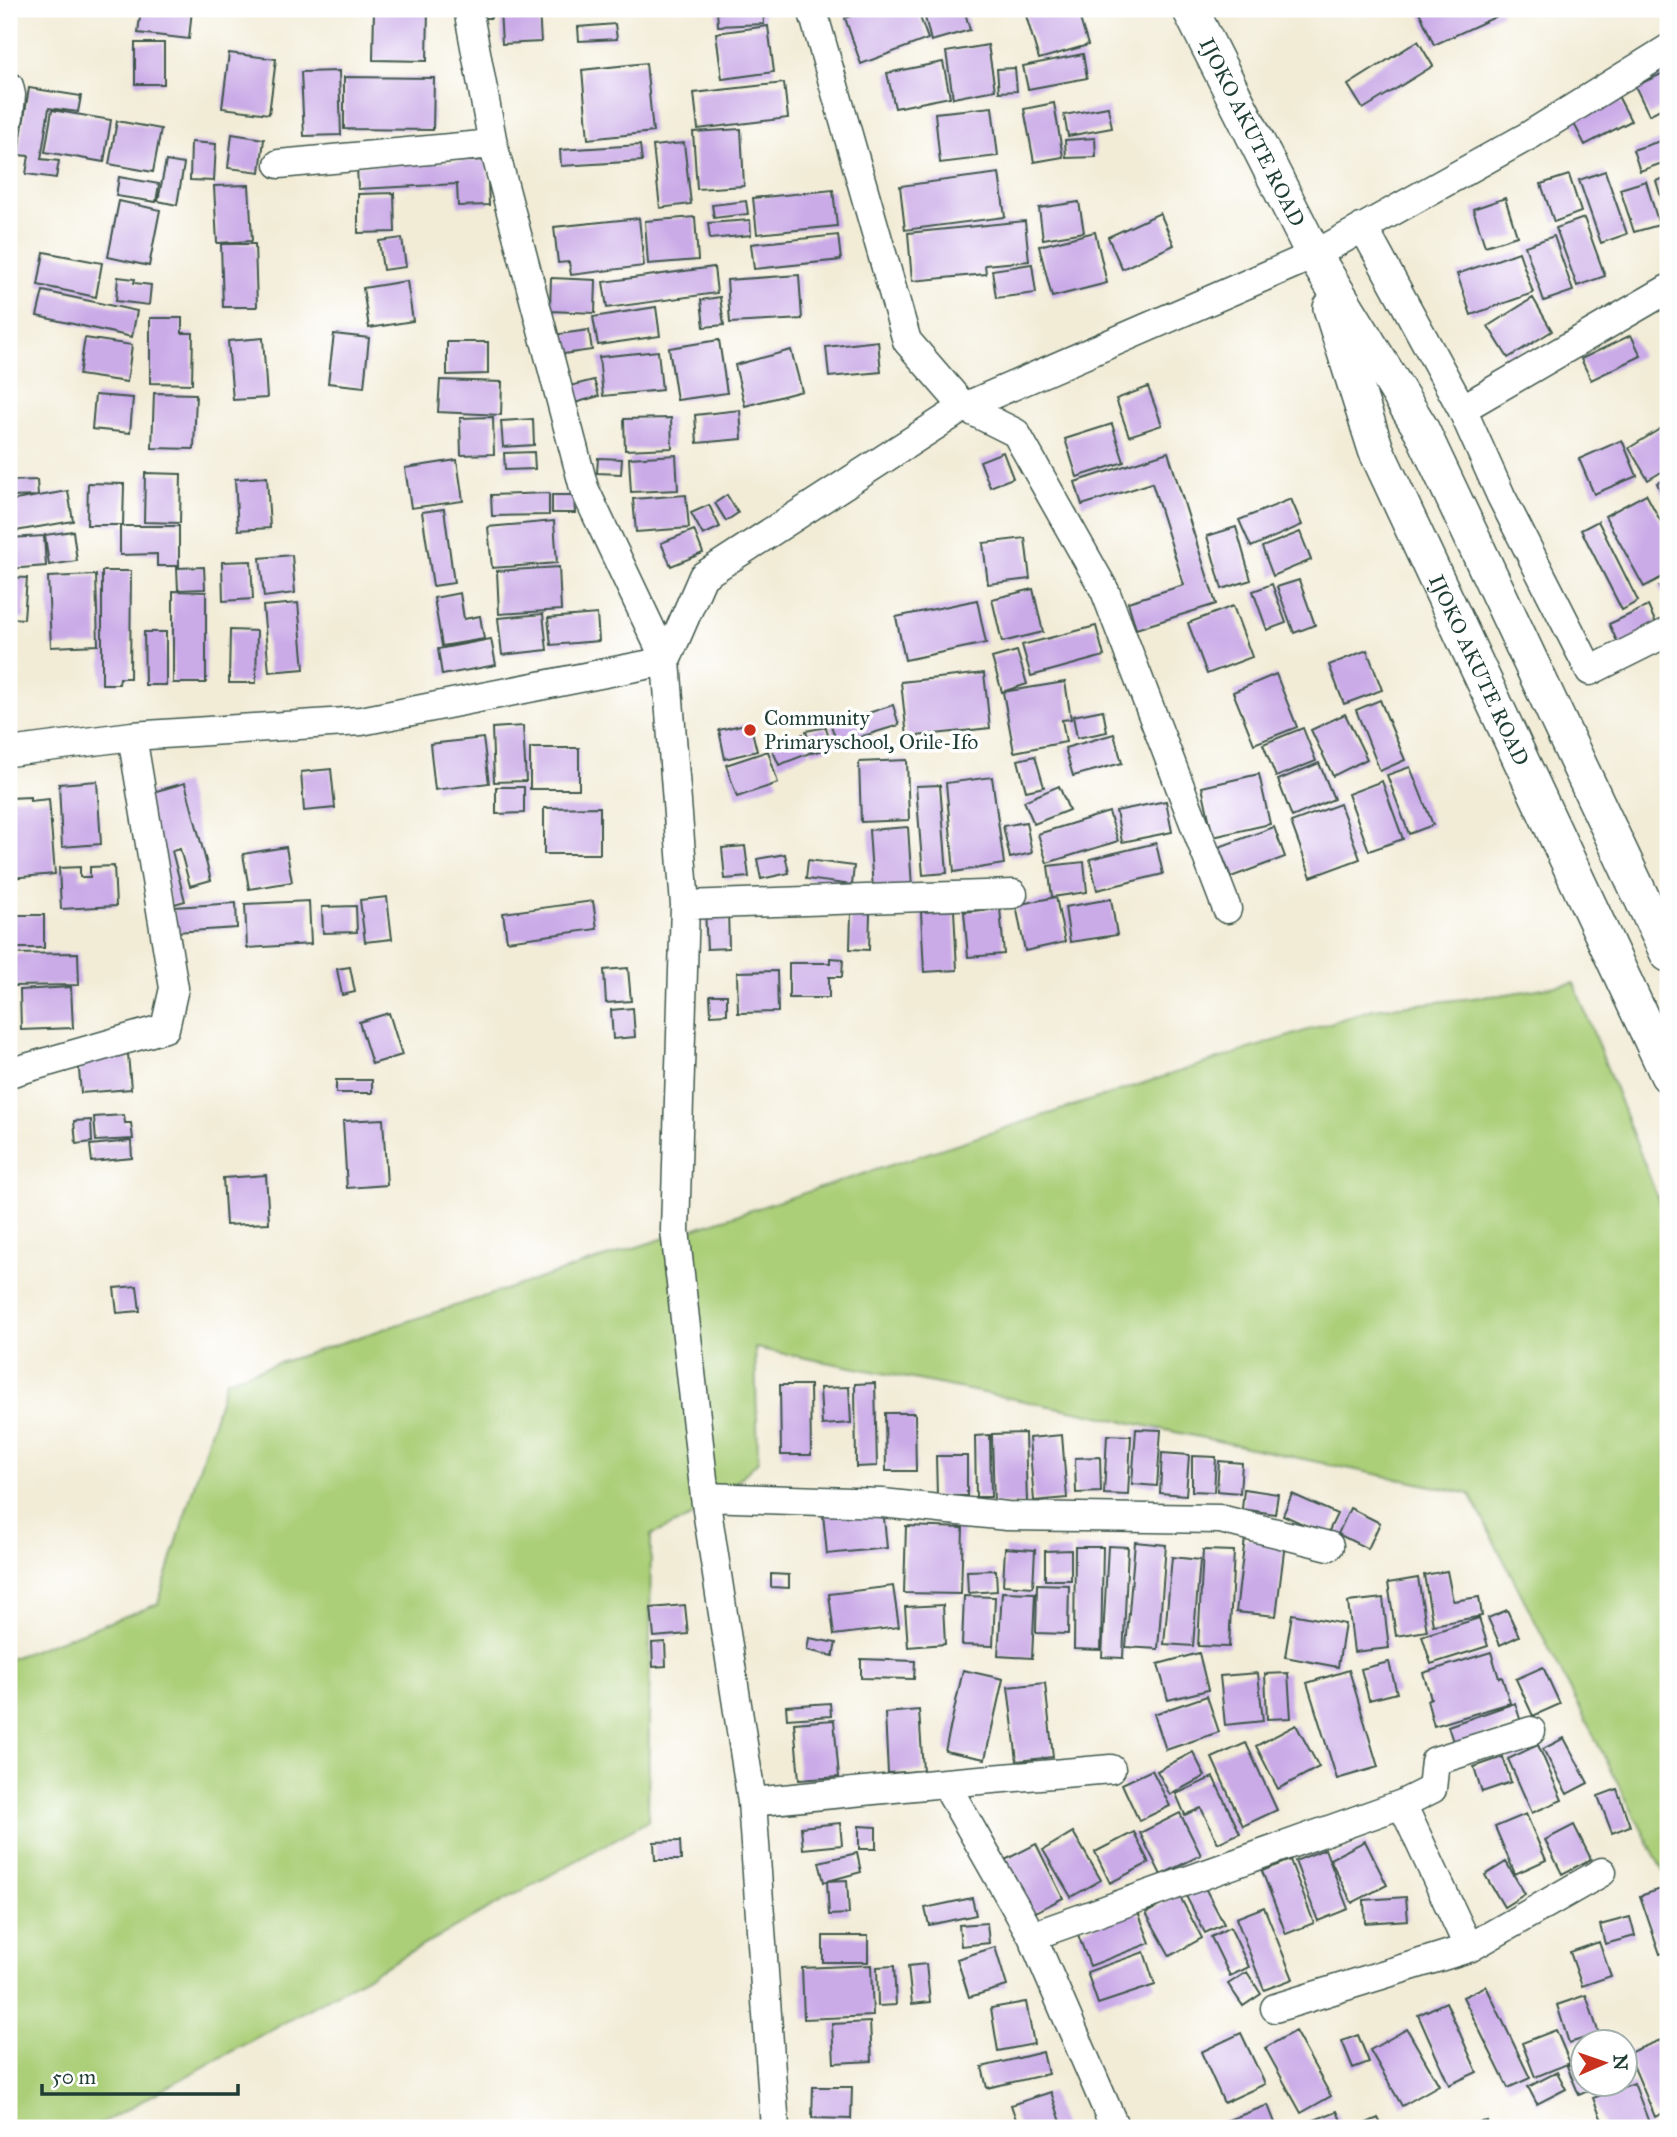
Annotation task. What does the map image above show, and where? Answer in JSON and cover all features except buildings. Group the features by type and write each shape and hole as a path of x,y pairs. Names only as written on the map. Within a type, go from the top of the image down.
{"main road":[{"name":"IJOKO AKUTE ROAD","path":"1190,9 1314,255 1421,429 1668,954"},
{"name":"IJOKO AKUTE ROAD","path":"1314,255 1376,450 1668,1075"}],"street":[{"path":"468,9 493,144 584,488 666,661 685,905 675,1230 705,1497 752,1802 775,2128"},
{"path":"813,9 907,341 964,407 1016,433 1105,591 1227,909"},
{"path":"666,661 703,576 964,407 1314,255 1530,135 1668,49"},
{"path":"9,86 9,117"},
{"path":"279,164 493,144"},
{"path":"1363,228 1462,409 1502,496 1590,671 1668,632"},
{"path":"1462,409 1668,289"},
{"path":"9,752 132,736 360,721 666,661"},
{"path":"9,1073 165,1028 174,988 132,736"},
{"path":"685,905 1013,894"},
{"path":"705,1497 883,1503 1007,1516 1220,1519 1329,1546"},
{"path":"1032,1936 1402,1804 1432,1789 1435,1761 1531,1731"},
{"path":"752,1802 1111,1769"},
{"path":"945,1783 1032,1936 1115,2128"},
{"path":"1402,1804 1469,1948"},
{"path":"1275,2008 1469,1948 1602,1872"}],"green space":[{"path":"1574,983 1668,1225 1668,1881 1470,1494 1080,1412 755,1348 758,1461 709,1509 651,1535 648,1821 93,2128 9,2128 9,1659 158,1604 226,1380 1373,1009 1500,995"}],"place":[{"name":"Community Primaryschool, Orile-Ifo","path":"750,730"}]}
